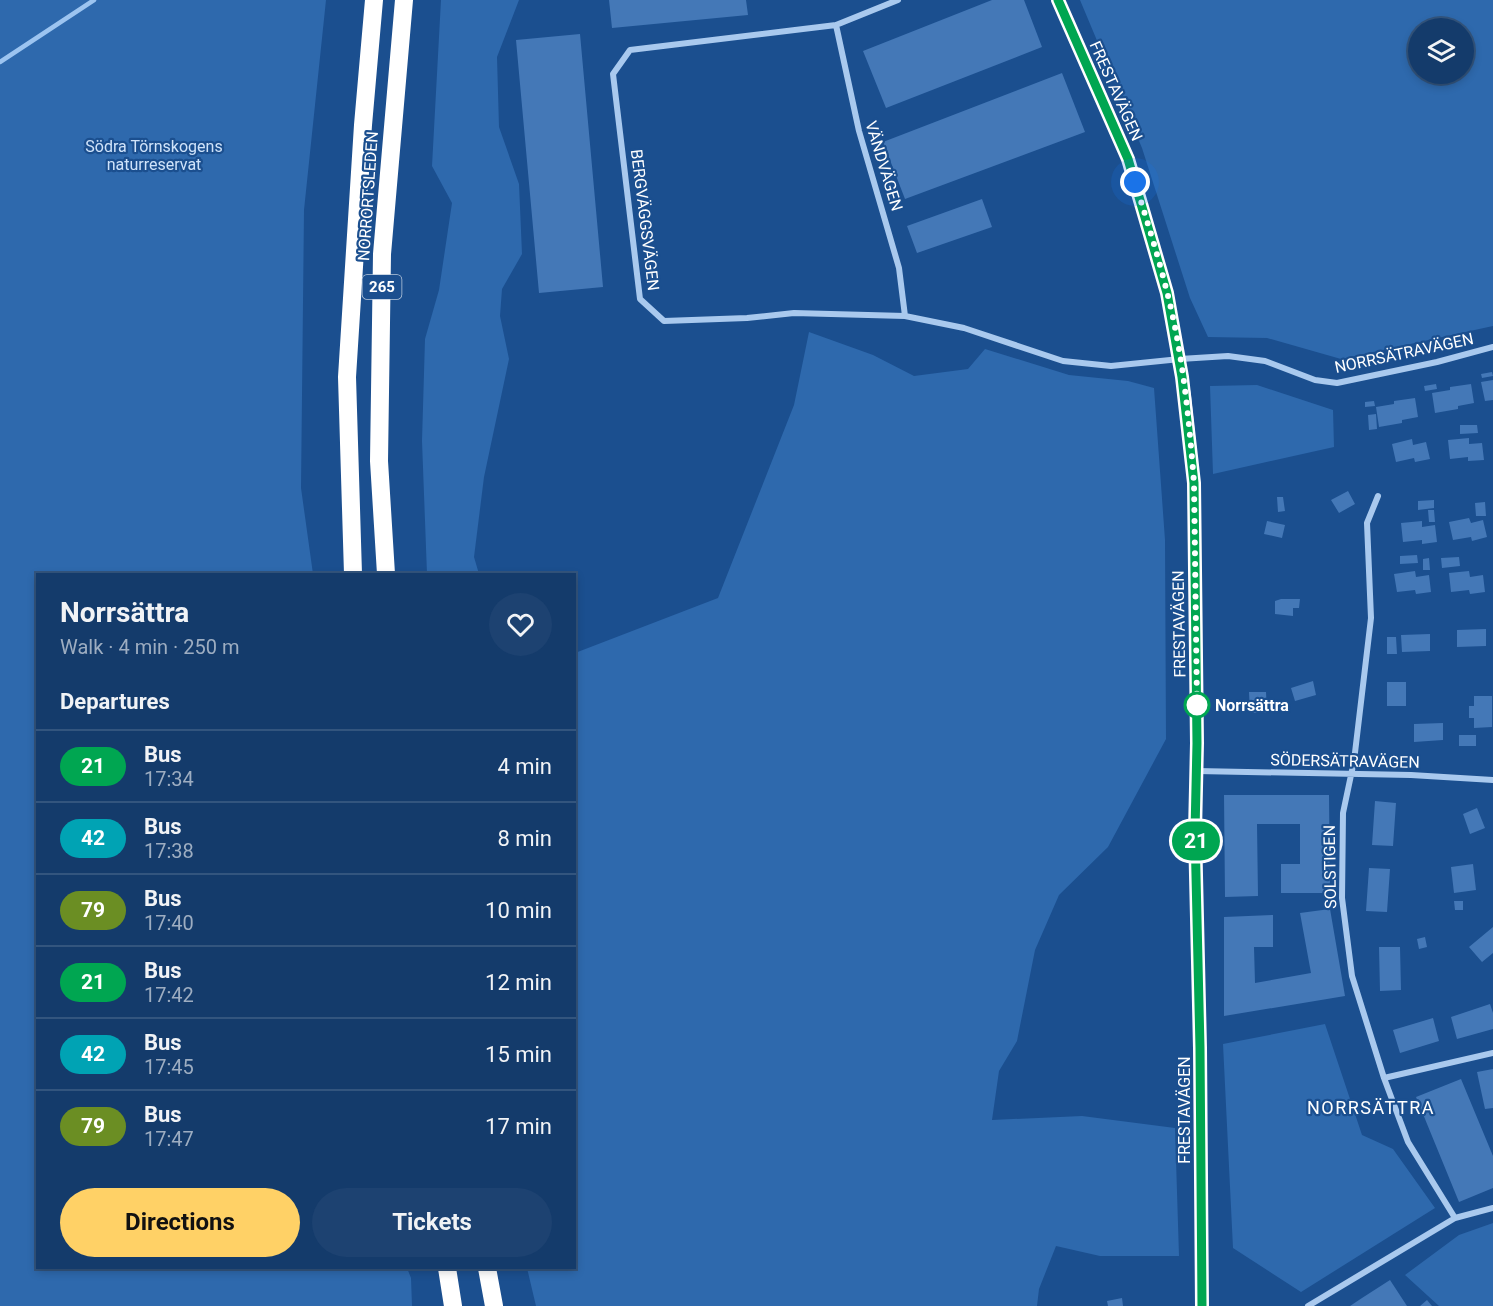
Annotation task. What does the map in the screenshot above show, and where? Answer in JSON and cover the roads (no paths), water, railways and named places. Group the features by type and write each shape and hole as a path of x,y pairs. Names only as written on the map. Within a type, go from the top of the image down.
{"highway":[{"name":"NORRORTSLEDEN","path":"353,573 347,377 363,125 374,0"},
{"name":"NORRORTSLEDEN","path":"386,573 379,461 382,254 404,0"},
{"path":"447,1269 453,1306"},
{"path":"487,1269 494,1306"}],"street":[{"name":"BERGVÄGGSVÄGEN","path":"898,0 836,25 630,50 613,75 640,299 664,321 747,318 794,313 905,316 964,328 1063,361 1112,366 1180,359"},
{"name":"FRESTAVÄGEN","path":"1058,0 1128,159 1167,293 1180,359 1194,483 1195,832 1202,1306"},
{"name":"VÄNDVÄGEN","path":"836,25 859,131 899,268 905,316"},
{"name":"NORRSÄTRAVÄGEN","path":"1180,359 1228,356 1265,361 1315,380 1337,383 1437,362 1493,347"},
{"name":"SOLSTIGEN","path":"1378,496 1367,523 1371,618 1353,761 1343,813 1342,898 1352,976 1384,1078 1408,1142 1455,1218"},
{"name":"SÖDERSÄTRAVÄGEN","path":"1196,771 1411,775 1493,780"},
{"path":"1384,1078 1493,1053"},
{"path":"1313,1305 1455,1218 1493,1208"}],"waterway":[{"path":"0,62 94,0"}],"place":[{"name":"Norrsättra","path":"1197,705"}],"district":[{"name":"NORRSÄTTRA","path":"1371,1107"}],"park label":[{"name":"Södra Törnskogens naturreservat","path":"154,155"}]}
